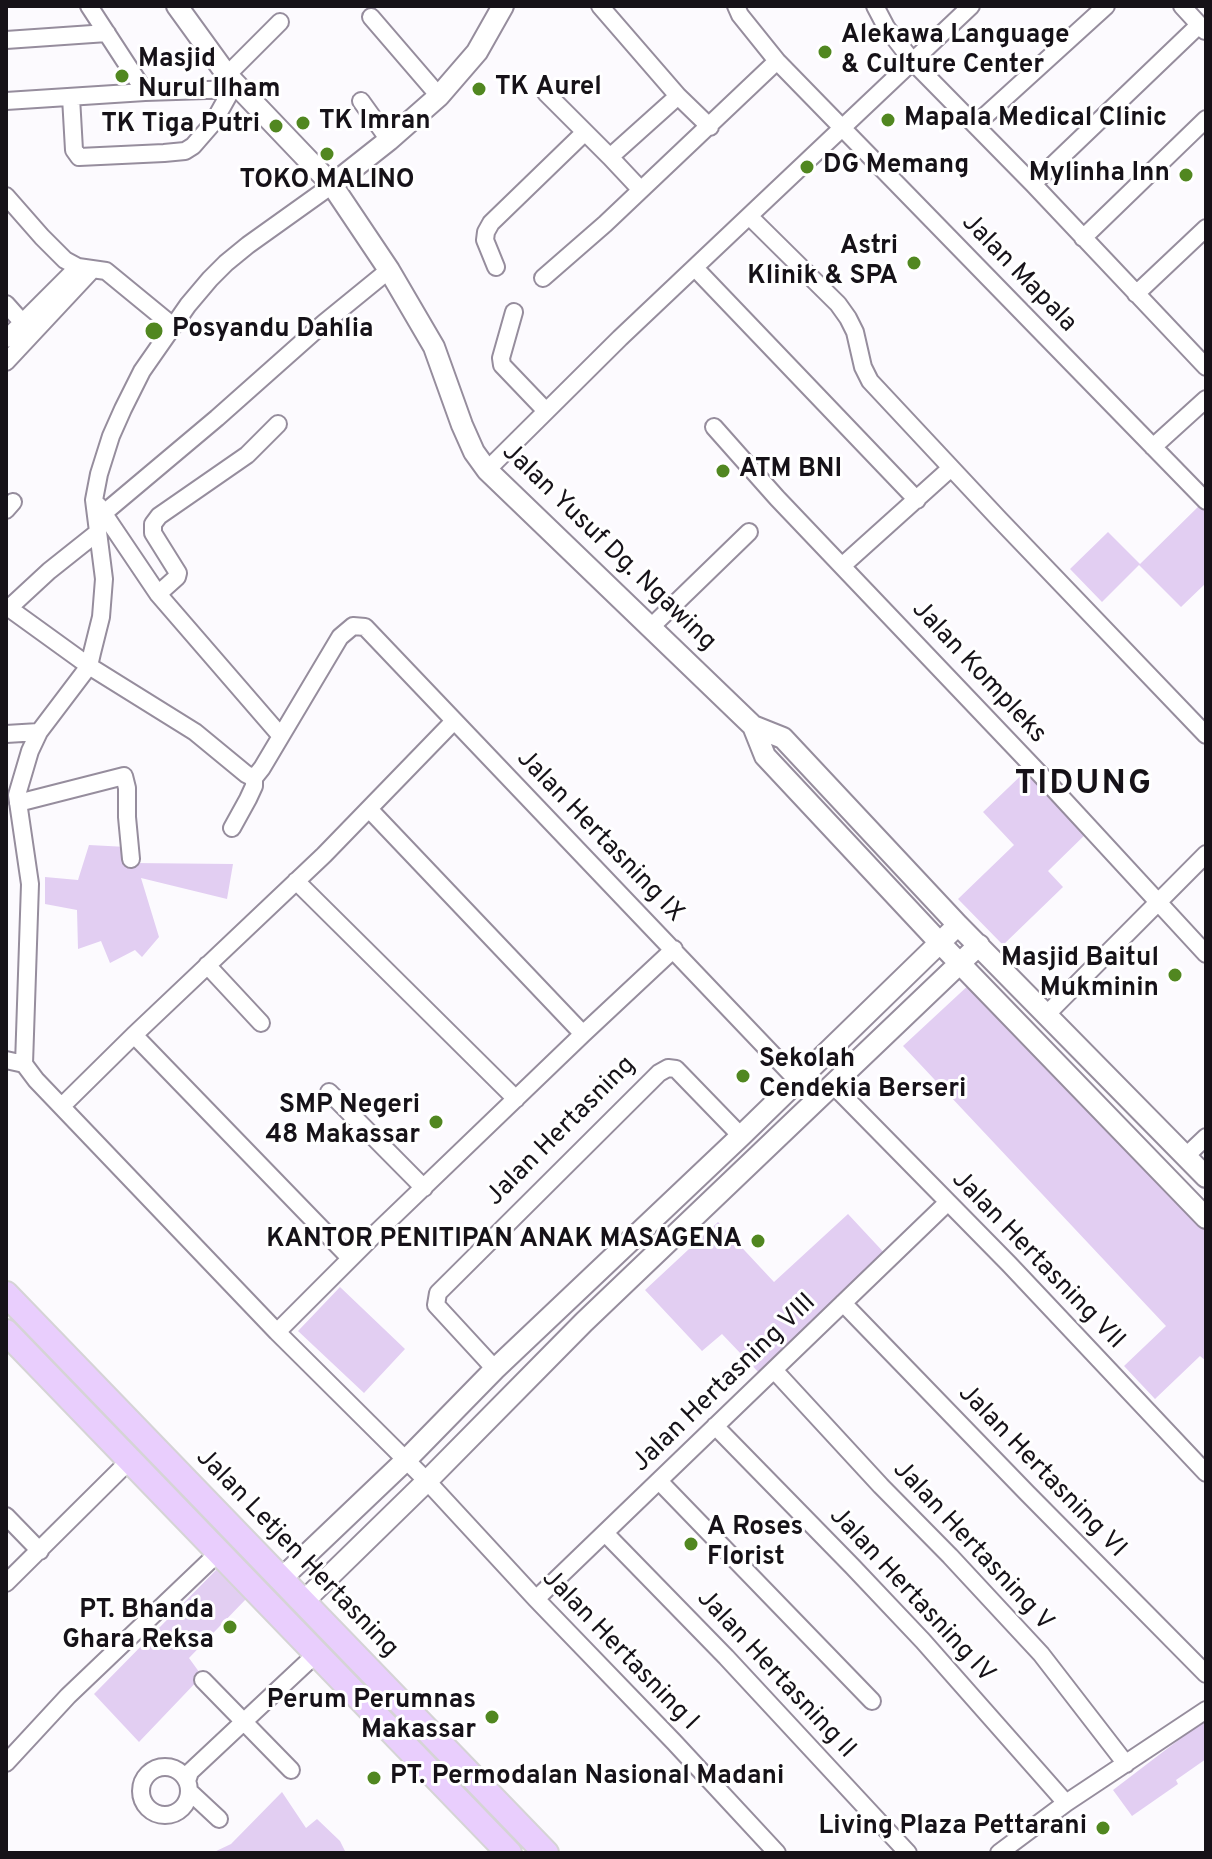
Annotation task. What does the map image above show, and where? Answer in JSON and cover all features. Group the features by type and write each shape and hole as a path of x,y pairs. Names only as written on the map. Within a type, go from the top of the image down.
{"main road":[{"name":"Jalan Letjen Hertasning","path":"6,1294 546,1853"},
{"name":"Jalan Letjen Hertasning","path":"6,1332 509,1853"},
{"path":"431,1771 449,1752"}],"street":[{"path":"89,6 145,92"},
{"name":"Jalan Yusuf Dg. Ngawing","path":"177,6 233,84 332,185 389,270 434,347 462,425 474,452 487,470 753,726 783,738 958,925 1206,1177"},
{"path":"6,1060 24,1064 30,884 17,795 39,732 89,666 104,596 98,532 99,474 123,409 142,371 173,326 226,263 332,185 439,96 477,52 503,6"},
{"path":"600,6 678,96 710,127"},
{"name":"Jalan Mapala","path":"736,6 777,61 1206,501"},
{"path":"875,6 886,27 913,62 1206,367"},
{"path":"487,470 971,6"},
{"path":"975,125 1106,6"},
{"path":"1033,184 1203,29 1182,6"},
{"path":"371,17 439,96"},
{"path":"71,97 76,154 83,157 185,151 213,123 233,84 280,22"},
{"path":"6,40 107,33"},
{"path":"543,278 710,127 777,61"},
{"path":"6,101 233,84"},
{"path":"546,93 641,190"},
{"path":"610,157 678,96"},
{"path":"361,101 389,140"},
{"path":"1083,238 1206,119"},
{"path":"496,267 485,240 491,223 585,132"},
{"path":"6,196 65,260 85,269 106,271 173,326"},
{"path":"749,216 838,304 855,332 863,367 870,381 1084,610 1206,735"},
{"path":"1136,294 1206,228"},
{"path":"695,268 917,500"},
{"path":"6,339 85,269"},
{"path":"6,362 85,269"},
{"path":"99,506 217,418 389,270"},
{"path":"6,304 22,322"},
{"path":"514,312 501,358 502,365 546,411"},
{"path":"1153,447 1206,399"},
{"path":"158,594 178,573 153,533 153,524 159,516 247,455 278,424"},
{"name":"Jalan Kompleks","path":"714,427 777,498 1029,762 1206,954"},
{"path":"842,566 951,468"},
{"path":"99,506 158,594 280,735 254,778 254,786 232,828"},
{"path":"98,532 8,607 89,666 195,732 254,778"},
{"path":"651,627 749,532"},
{"name":"Jalan Hertasning IX","path":"280,735 340,637 353,626 365,627 816,1100"},
{"path":"62,1106 296,881 454,721"},
{"name":"Jalan Yusuf Dg. Ngawing","path":"753,726 765,756 939,942 1206,1218"},
{"path":"6,734 39,732"},
{"path":"18,803 124,776 131,859"},
{"path":"369,809 583,1034"},
{"path":"1047,1014 1206,854"},
{"path":"878,878 897,860"},
{"path":"296,881 516,1099"},
{"path":"281,1579 958,925"},
{"path":"303,1602 516,1390 979,945"},
{"name":"Jalan Hertasning","path":"277,1332 350,1258 674,949"},
{"path":"207,965 261,1023"},
{"path":"134,1035 350,1258"},
{"name":"Jalan Hertasning I","path":"24,1064 277,1332 427,1481 777,1853"},
{"name":"Jalan Hertasning","path":"495,1369 436,1305 438,1293 659,1073 668,1068 676,1069 741,1136"},
{"name":"Jalan Hertasning VII","path":"832,1084 1009,1264 1206,1473"},
{"path":"329,1092 424,1188"},
{"path":"1166,1176 1206,1137"},
{"name":"Jalan Hertasning VIII","path":"536,1599 948,1202"},
{"name":"Jalan Hertasning VI","path":"843,1303 1206,1674"},
{"name":"Jalan Hertasning V","path":"774,1370 1041,1654 1126,1764"},
{"name":"Jalan Hertasning IV","path":"715,1426 913,1631 1066,1803"},
{"path":"6,1583 130,1460"},
{"path":"659,1481 872,1701"},
{"path":"6,1516 40,1551"},
{"path":"346,1517 367,1539"},
{"name":"Jalan Hertasning II","path":"605,1533 726,1657 908,1853"},
{"path":"6,1763 68,1696 218,1553"},
{"path":"219,1819 189,1786 190,1772 316,1654"},
{"path":"203,1680 291,1770"},
{"path":"999,1853 1066,1803 1206,1710"}],"shaded area":[{"path":"1203,502 1206,505 1206,583 1181,607 1139,565 1102,602 1070,569 1108,532 1140,564"},
{"path":"1033,764 1093,827 1048,871 1063,887 1003,945 958,899 1014,845 983,812"},
{"path":"89,845 127,847 133,863 233,864 227,899 141,878 159,937 142,957 135,950 110,963 101,941 78,949 77,910 45,904 45,877 78,880"},
{"path":"972,982 1206,1232 1206,1361 1200,1356 1155,1399 1124,1366 1166,1326 903,1046"},
{"path":"848,1214 889,1258 762,1376 722,1334 702,1351 645,1290 718,1222 774,1282"},
{"path":"340,1287 405,1349 364,1393 298,1331"},
{"path":"219,1567 247,1598 189,1658 202,1676 139,1742 94,1694"},
{"path":"1206,1719 1206,1759 1176,1780 1178,1784 1132,1816 1113,1790"},
{"path":"282,1792 306,1828 317,1819 340,1841 346,1853 212,1853 231,1844"}],"place":[{"name":"Alekawa Language & Culture Center","path":"825,52"},
{"name":"Masjid Nurul Ilham","path":"122,76"},
{"name":"TK Aurel","path":"479,89"},
{"name":"Mapala Medical Clinic","path":"888,120"},
{"name":"TK Imran","path":"303,123"},
{"name":"TK Tiga Putri","path":"276,126"},
{"name":"TOKO MALINO","path":"327,154"},
{"name":"DG Memang","path":"807,167"},
{"name":"Mylinha Inn","path":"1186,175"},
{"name":"Astri Klinik & SPA","path":"914,263"},
{"name":"Posyandu Dahlia","path":"154,331"},
{"name":"ATM BNI","path":"723,471"},
{"name":"Masjid Baitul Mukminin","path":"1175,975"},
{"name":"Sekolah Cendekia Berseri","path":"743,1076"},
{"name":"SMP Negeri 48 Makassar","path":"436,1122"},
{"name":"KANTOR PENITIPAN ANAK MASAGENA","path":"758,1241"},
{"name":"A Roses Florist","path":"691,1544"},
{"name":"PT. Bhanda Ghara Reksa","path":"230,1627"},
{"name":"Perum Perumnas Makassar","path":"492,1717"},
{"name":"PT. Permodalan Nasional Madani","path":"374,1778"},
{"name":"Living Plaza Pettarani","path":"1103,1828"}],"district":[{"name":"TIDUNG","path":"1084,786"}]}
